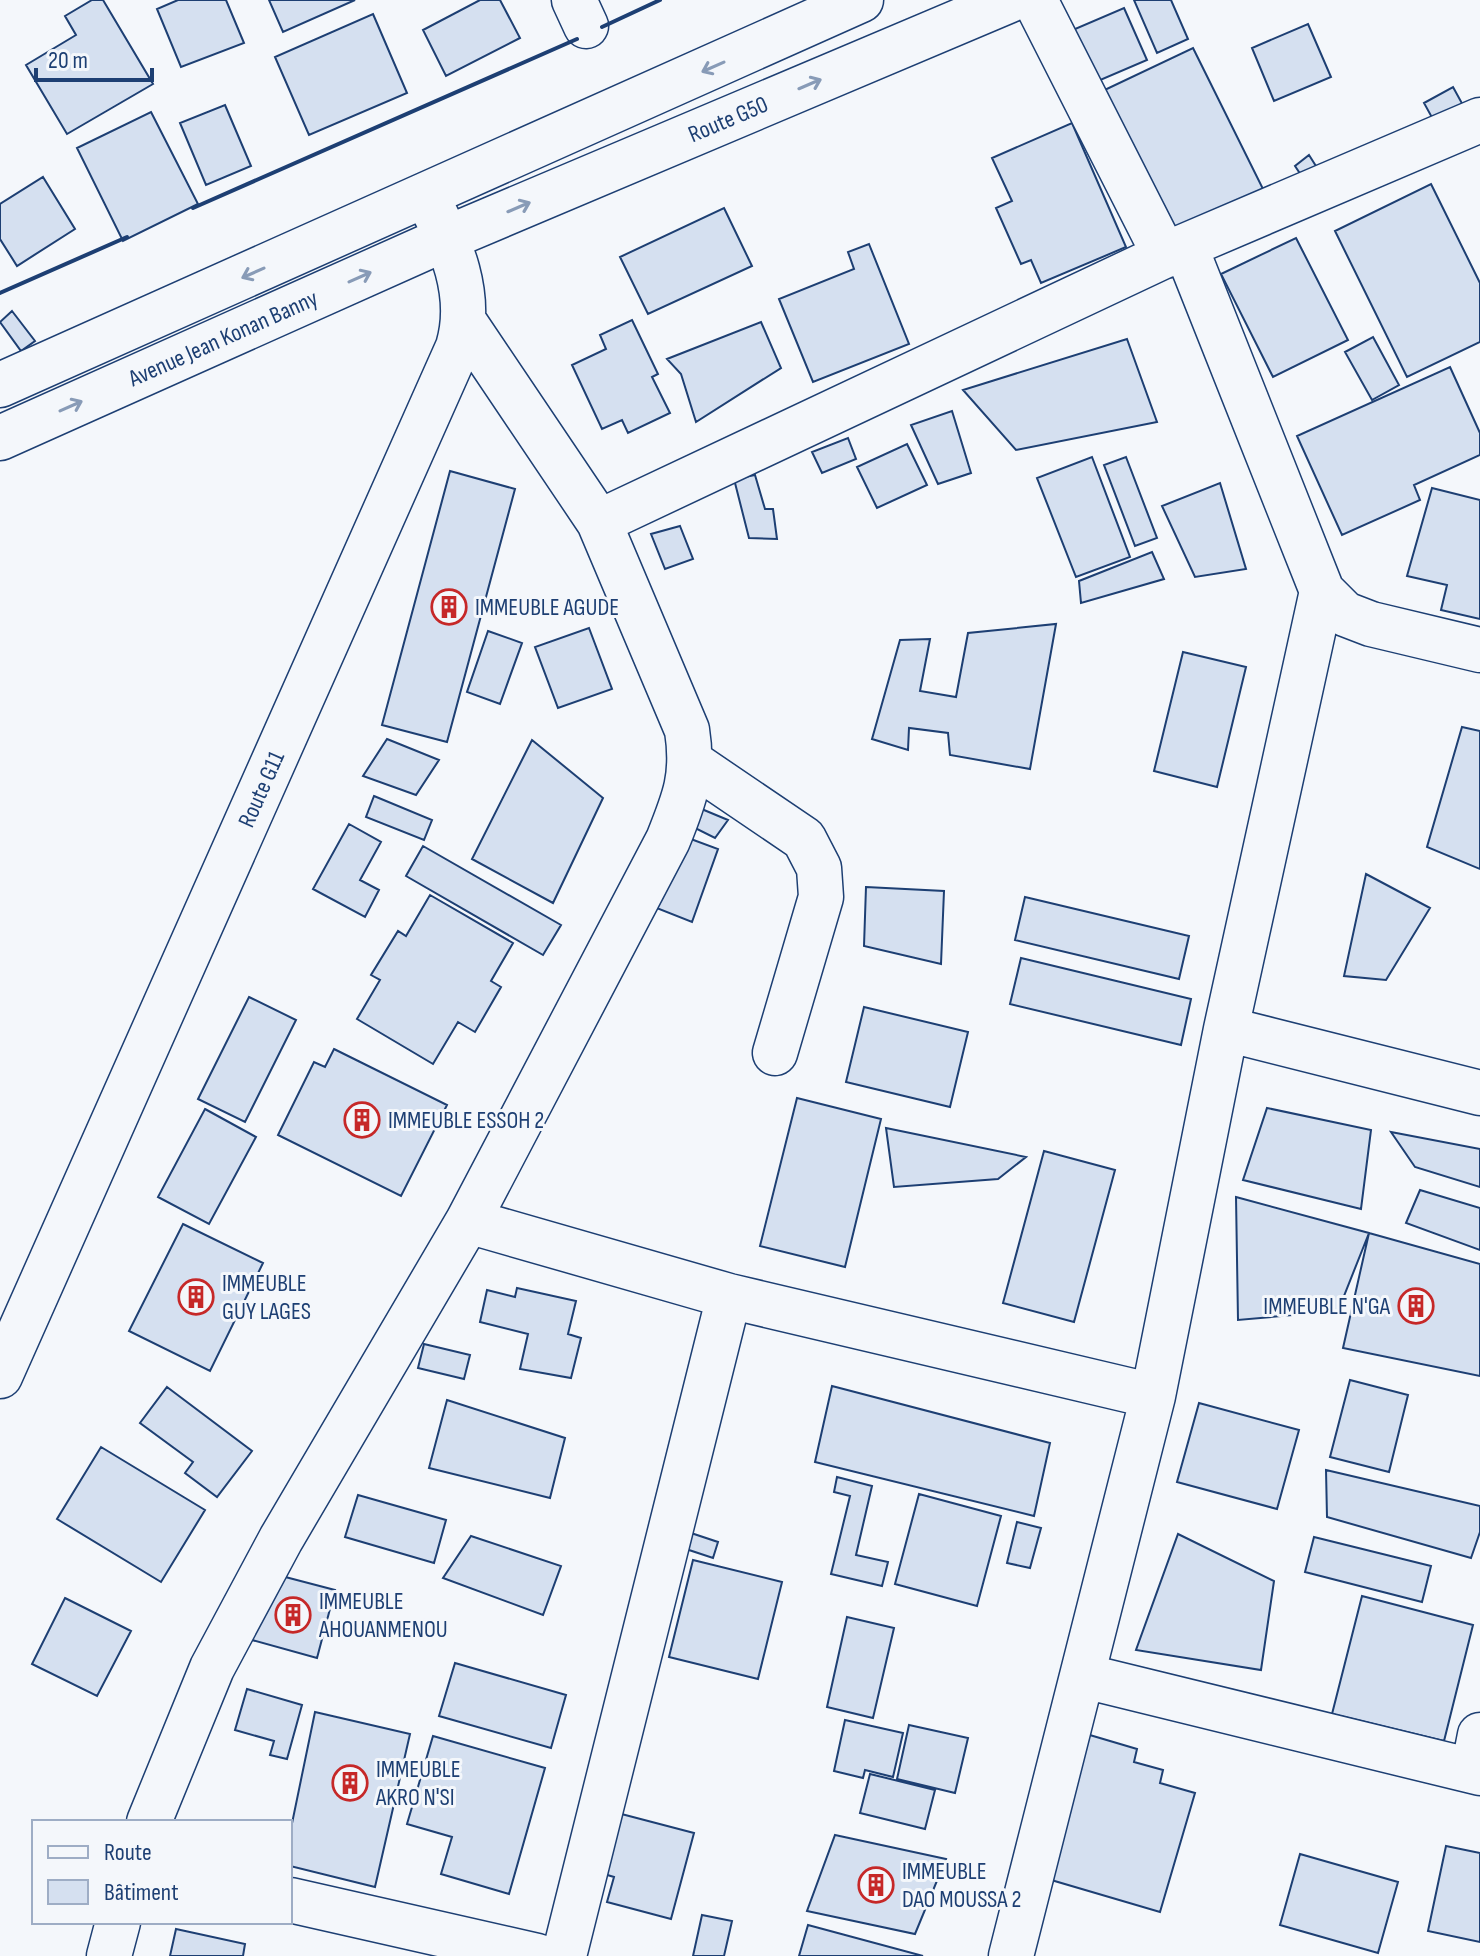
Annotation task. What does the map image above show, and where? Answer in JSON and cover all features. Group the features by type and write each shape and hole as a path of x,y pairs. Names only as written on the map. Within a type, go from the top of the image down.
{"street":[{"path":"427,196 861,0"},
{"name":"Route G50","path":"447,238 1010,0"},
{"path":"1035,0 1175,251 1322,591 1345,614 1371,624 1480,650"},
{"path":"599,522 1175,251 1480,120"},
{"name":"Route G11","path":"0,1376 458,347 465,323 463,290 447,238 427,196"},
{"name":"Avenue Jean Konan Banny","path":"0,385 427,196"},
{"name":"Avenue Jean Konan Banny","path":"0,438 447,238"},
{"path":"150,1820 212,1668 468,1221 668,840 686,794 692,763 687,730 599,522 465,323"},
{"path":"1011,1956 1153,1396 1226,1029 1322,591"},
{"path":"692,763 804,839 819,868 821,897 775,1053"},
{"path":"1226,1029 1480,1093"},
{"path":"468,1221 729,1296 1153,1396"},
{"path":"564,1956 729,1296"},
{"path":"1084,1676 1478,1760"},
{"path":"292,1900 537,1956"},
{"path":"109,1956 117,1924"}],"building":[{"path":"92,0 103,0 153,84 67,134 26,65 76,35 65,16"},
{"path":"178,0 226,0 244,43 181,67 157,9"},
{"path":"269,0 355,0 283,32"},
{"path":"480,0 500,0 520,38 446,76 423,30"},
{"path":"1134,0 1171,0 1188,39 1157,53"},
{"path":"1124,8 1147,60 1084,87 1061,35"},
{"path":"373,14 407,93 309,135 275,57"},
{"path":"1308,24 1331,77 1274,101 1252,48"},
{"path":"1193,48 1266,195 1167,243 1094,95"},
{"path":"1453,87 1464,107 1435,123 1424,103"},
{"path":"225,105 251,166 206,185 180,123"},
{"path":"151,112 198,204 123,241 77,148"},
{"path":"1072,123 1126,247 1041,283 1031,260 1021,264 996,208 1012,201 992,158"},
{"path":"1309,155 1321,174 1307,184 1295,166"},
{"path":"43,177 75,229 17,266 0,239 0,204"},
{"path":"1431,184 1480,283 1480,342 1407,377 1335,231"},
{"path":"724,208 752,266 648,314 620,257"},
{"path":"1296,238 1348,340 1273,377 1221,274"},
{"path":"869,244 909,344 813,382 779,299 854,269 848,252"},
{"path":"12,311 35,341 21,351 0,322"},
{"path":"632,320 658,374 652,377 670,413 628,433 622,420 602,429 572,365 606,349 600,335"},
{"path":"761,322 781,368 696,422 681,374 667,359"},
{"path":"1373,337 1399,385 1372,400 1345,352"},
{"path":"1127,339 1157,422 1016,450 963,390"},
{"path":"1450,367 1480,433 1480,455 1414,485 1420,500 1342,535 1297,436"},
{"path":"952,411 971,473 938,484 911,425"},
{"path":"848,438 856,459 822,473 812,452"},
{"path":"907,444 927,485 877,508 857,467"},
{"path":"1092,457 1130,557 1076,577 1037,478"},
{"path":"1126,457 1157,538 1135,546 1104,465"},
{"name":"IMMEUBLE AGUDE","path":"450,471 515,489 447,742 382,725"},
{"path":"755,475 765,509 773,509 777,539 749,538 734,479"},
{"path":"1220,483 1246,569 1195,577 1162,506"},
{"path":"1432,488 1480,500 1480,619 1441,610 1447,585 1407,576"},
{"path":"680,526 693,559 665,569 651,534"},
{"path":"1152,552 1164,579 1081,603 1079,581"},
{"path":"1056,624 1030,769 950,755 948,733 909,728 908,750 872,739 900,640 930,639 920,691 956,697 968,633"},
{"path":"589,628 612,689 558,708 535,647"},
{"path":"488,631 522,643 500,704 467,692"},
{"path":"1183,652 1246,667 1217,787 1154,771"},
{"path":"1462,727 1480,731 1480,869 1427,847"},
{"path":"387,739 439,760 416,795 363,776"},
{"path":"532,740 603,798 553,903 472,859"},
{"path":"374,796 432,820 424,840 366,817"},
{"path":"692,805 728,820 715,838 685,823"},
{"path":"349,824 381,842 360,880 379,890 365,917 313,889"},
{"path":"680,835 718,849 692,922 654,907"},
{"path":"423,846 561,925 543,955 406,876"},
{"path":"1366,874 1430,908 1386,980 1344,976"},
{"path":"866,887 944,891 941,964 864,946"},
{"path":"430,895 513,943 491,981 501,987 475,1032 458,1022 433,1064 357,1019 380,980 371,975 398,931 406,936"},
{"path":"1025,897 1189,936 1179,979 1015,940"},
{"path":"1021,958 1191,999 1181,1045 1010,1004"},
{"path":"249,997 296,1020 245,1122 198,1099"},
{"path":"864,1007 968,1032 950,1107 846,1082"},
{"name":"IMMEUBLE ESSOH 2","path":"334,1049 447,1105 401,1196 278,1135 314,1062 325,1067"},
{"path":"797,1098 881,1119 845,1267 760,1246"},
{"path":"1267,1108 1371,1130 1361,1209 1243,1180"},
{"path":"205,1109 256,1137 209,1224 158,1197"},
{"path":"886,1128 1026,1157 998,1179 894,1187"},
{"path":"1391,1132 1480,1149 1480,1187 1415,1167"},
{"path":"1044,1151 1115,1170 1074,1322 1003,1303"},
{"path":"1420,1190 1480,1208 1480,1250 1406,1223"},
{"path":"1236,1197 1369,1233 1338,1311 1238,1320"},
{"name":"IMMEUBLE GUY LAGES","path":"183,1224 263,1263 210,1371 129,1331"},
{"name":"IMMEUBLE N'GA","path":"1369,1233 1480,1264 1480,1376 1343,1348"},
{"path":"517,1288 576,1301 568,1334 581,1338 571,1378 520,1369 528,1334 480,1322 487,1290 515,1297"},
{"path":"424,1344 470,1355 464,1379 418,1368"},
{"path":"1350,1380 1408,1395 1389,1472 1330,1457"},
{"path":"832,1386 1050,1443 1034,1516 815,1462"},
{"path":"167,1387 252,1451 217,1497 185,1473 193,1462 140,1423"},
{"path":"447,1400 565,1438 550,1498 429,1468"},
{"path":"1199,1403 1299,1430 1277,1509 1177,1482"},
{"path":"101,1447 205,1510 161,1582 57,1519"},
{"path":"1326,1470 1480,1506 1480,1532 1471,1558 1327,1517"},
{"path":"837,1477 872,1486 856,1555 888,1562 882,1586 831,1574 850,1496 834,1492"},
{"path":"919,1494 1001,1516 977,1606 895,1584"},
{"path":"358,1495 446,1520 434,1563 345,1537"},
{"path":"1017,1522 1041,1528 1030,1568 1007,1563"},
{"path":"688,1532 718,1542 713,1558 683,1548"},
{"path":"1178,1534 1274,1581 1261,1670 1136,1650"},
{"path":"471,1536 561,1566 543,1615 443,1578"},
{"path":"1314,1537 1431,1566 1422,1602 1305,1572"},
{"path":"693,1560 782,1582 758,1679 669,1657"},
{"name":"IMMEUBLE AHOUANMENOU","path":"270,1573 335,1590 317,1658 252,1640"},
{"path":"1362,1596 1473,1625 1444,1741 1332,1714"},
{"path":"65,1598 131,1631 97,1696 32,1664"},
{"path":"847,1617 894,1628 873,1718 827,1707"},
{"path":"455,1663 566,1695 551,1748 439,1716"},
{"path":"247,1689 302,1705 287,1759 270,1755 274,1741 235,1730"},
{"name":"IMMEUBLE AKRO N'SI","path":"315,1712 410,1734 375,1887 292,1866 292,1823"},
{"path":"845,1720 903,1733 893,1777 865,1770 863,1778 834,1771"},
{"path":"909,1725 968,1738 955,1793 897,1779"},
{"path":"1083,1733 1137,1749 1134,1762 1163,1770 1160,1783 1195,1793 1160,1912 1041,1877"},
{"path":"433,1736 545,1768 509,1894 441,1874 452,1837 407,1824"},
{"path":"870,1774 935,1790 925,1829 860,1813"},
{"path":"610,1811 694,1833 671,1919 607,1902 614,1877 594,1871"},
{"name":"IMMEUBLE DAO MOUSSA 2","path":"835,1835 946,1859 915,1934 807,1911"},
{"path":"1446,1846 1480,1853 1480,1942 1428,1931"},
{"path":"1300,1854 1398,1882 1378,1953 1280,1925"},
{"path":"702,1915 732,1921 724,1956 693,1956"},
{"path":"808,1925 923,1956 799,1956"},
{"path":"176,1929 245,1944 243,1956 170,1956"}],"wall":[{"path":"602,27 660,0"},
{"path":"193,208 577,39"},
{"path":"0,293 127,237"}],"place":[{"name":"IMMEUBLE AGUDE","path":"449,607"},
{"name":"IMMEUBLE ESSOH 2","path":"362,1120"},
{"name":"IMMEUBLE GUY LAGES","path":"196,1297"},
{"name":"IMMEUBLE N'GA","path":"1416,1306"},
{"name":"IMMEUBLE AHOUANMENOU","path":"293,1615"},
{"name":"IMMEUBLE AKRO N'SI","path":"350,1783"},
{"name":"IMMEUBLE DAO MOUSSA 2","path":"876,1885"}]}
